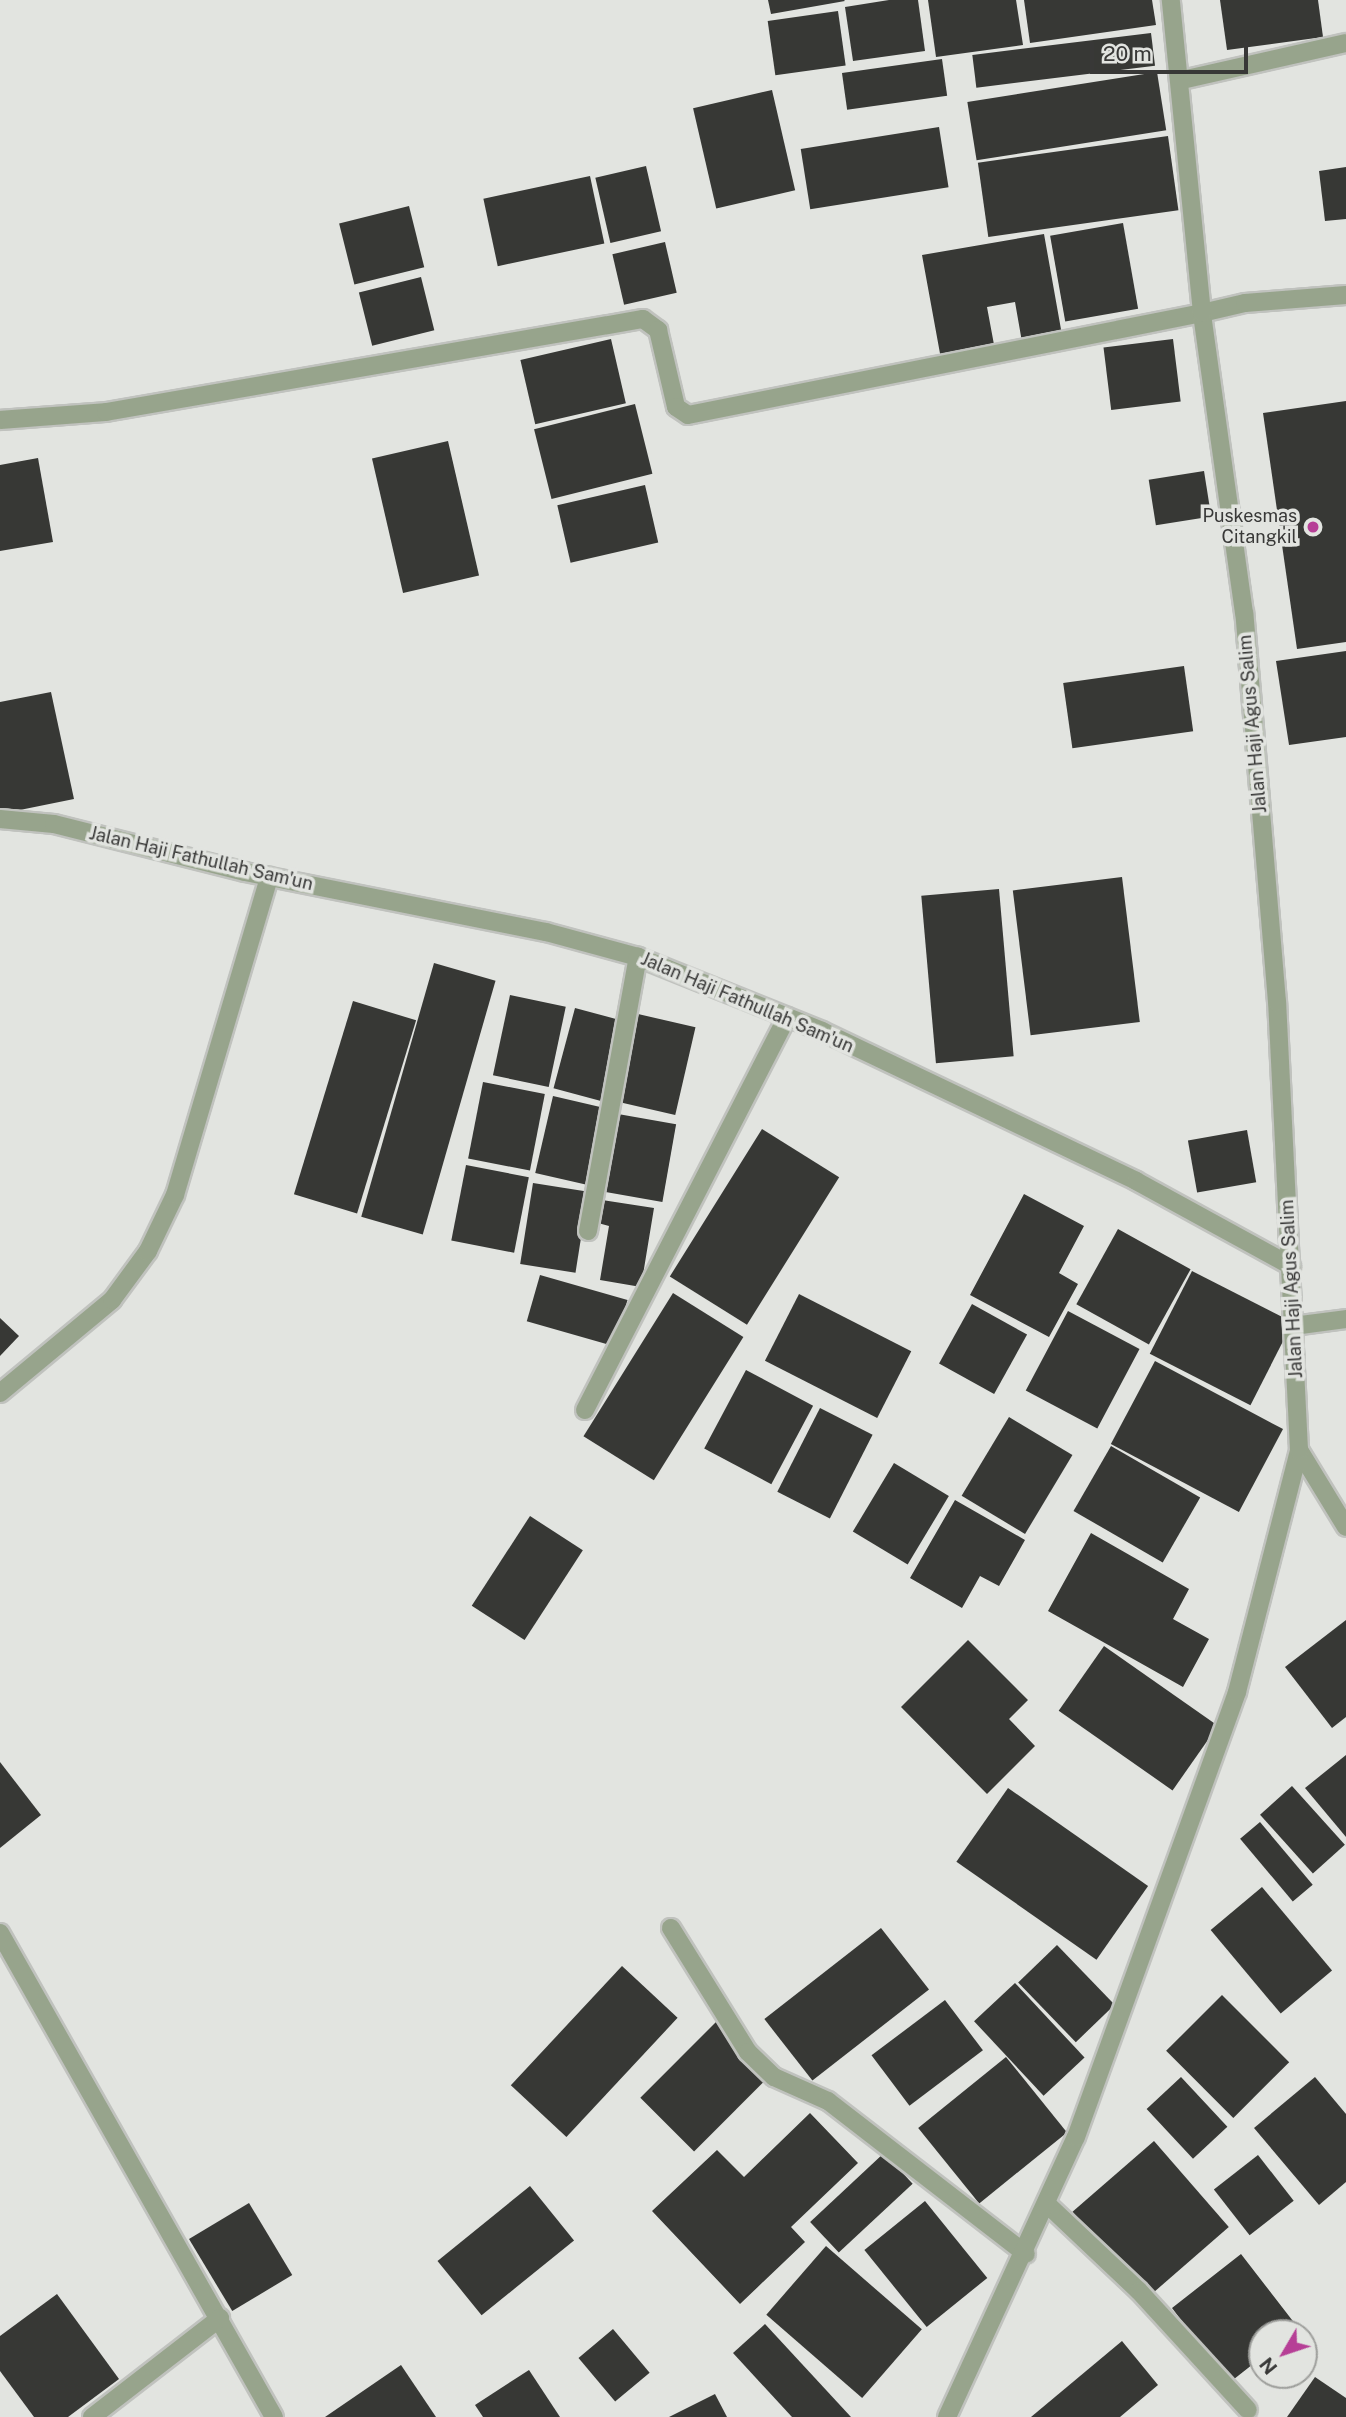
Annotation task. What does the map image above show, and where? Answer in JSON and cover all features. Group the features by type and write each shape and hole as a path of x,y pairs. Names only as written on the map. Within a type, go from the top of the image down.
{"street":[{"name":"Jalan Haji Agus Salim","path":"1171,0 1182,80 1202,313 1244,614 1277,1002 1299,1450"},
{"path":"1182,80 1346,43"},
{"path":"0,420 106,412 643,320 658,330 676,407 688,415 1245,303 1346,295"},
{"name":"Jalan Haji Fathullah Sam'un","path":"0,819 54,824 270,877 546,932 638,957 788,1017 1136,1181 1291,1266"},
{"path":"0,1393 60,1337 112,1300 148,1251 175,1195 270,877"},
{"path":"587,1231 638,957"},
{"path":"585,1410 788,1017"},
{"path":"1293,1326 1346,1319"},
{"path":"1299,1450 1346,1527"},
{"path":"947,2417 1048,2205 1237,1692 1299,1450"},
{"path":"671,1928 748,2052 774,2077 828,2101 1026,2254"},
{"path":"0,1933 274,2417"},
{"path":"1048,2205 1139,2291 1248,2410"},
{"path":"92,2417 220,2319"}],"building":[{"path":"768,0 844,0 845,1 771,14"},
{"path":"889,0 918,0 925,51 853,61 845,7"},
{"path":"928,0 1016,0 1023,45 936,57"},
{"path":"1024,0 1152,0 1156,25 1030,43"},
{"path":"1220,0 1318,0 1323,37 1227,50"},
{"path":"838,11 846,65 775,75 768,21"},
{"path":"1151,33 1155,66 976,88 972,55"},
{"path":"942,59 947,96 847,110 842,73"},
{"path":"1157,72 1166,130 977,160 967,102"},
{"path":"772,90 795,190 716,209 693,108"},
{"path":"939,127 949,187 810,209 801,149"},
{"path":"1168,136 1178,210 988,237 978,163"},
{"path":"646,166 661,231 610,243 595,178"},
{"path":"1346,167 1346,219 1325,221 1319,171"},
{"path":"590,176 604,243 498,266 483,199"},
{"path":"409,206 424,267 354,285 339,223"},
{"path":"1123,223 1138,309 1065,322 1050,236"},
{"path":"1044,234 1062,335 1022,342 1015,302 987,307 995,350 941,359 922,255"},
{"path":"665,242 677,293 624,305 612,254"},
{"path":"421,277 434,330 372,346 359,292"},
{"path":"611,339 626,403 535,424 520,360"},
{"path":"1173,339 1181,402 1111,410 1104,348"},
{"name":"Puskesmas Citangkil","path":"1346,401 1346,642 1297,649 1263,413"},
{"path":"635,404 652,474 552,499 534,429"},
{"path":"448,441 479,575 403,593 372,459"},
{"path":"38,458 53,542 0,551 0,465"},
{"path":"1204,471 1211,516 1156,525 1149,480"},
{"path":"645,485 658,542 571,563 557,505"},
{"path":"1346,651 1346,737 1289,745 1276,661"},
{"path":"1184,666 1193,731 1072,748 1063,683"},
{"path":"51,692 74,799 0,814 0,702"},
{"path":"1122,877 1140,1022 1031,1035 1013,890"},
{"path":"999,889 1014,1056 936,1063 921,896"},
{"path":"434,963 496,981 423,1234 361,1217"},
{"path":"510,995 566,1007 549,1087 493,1075"},
{"path":"353,1001 416,1020 357,1213 294,1194"},
{"path":"575,1008 625,1021 604,1102 554,1088"},
{"path":"638,1014 695,1027 675,1115 618,1102"},
{"path":"483,1082 545,1094 530,1171 468,1159"},
{"path":"553,1096 606,1108 588,1185 535,1173"},
{"path":"618,1114 676,1124 662,1202 604,1192"},
{"path":"762,1129 839,1177 747,1325 670,1277"},
{"path":"1247,1130 1256,1182 1197,1193 1188,1140"},
{"path":"466,1165 529,1177 514,1253 451,1241"},
{"path":"533,1183 588,1192 575,1273 520,1264"},
{"path":"1024,1194 1084,1226 1059,1273 1078,1284 1049,1337 970,1295"},
{"path":"602,1200 654,1208 641,1287 600,1280 609,1226 598,1223"},
{"path":"1118,1229 1191,1269 1149,1344 1076,1304"},
{"path":"1192,1271 1293,1322 1250,1405 1150,1354"},
{"path":"540,1275 627,1300 614,1346 527,1321"},
{"path":"673,1293 743,1337 654,1480 583,1436"},
{"path":"799,1294 911,1351 877,1418 765,1361"},
{"path":"972,1304 1027,1335 994,1394 939,1363"},
{"path":"1068,1311 1140,1349 1097,1428 1026,1390"},
{"path":"0,1318 19,1336 0,1356"},
{"path":"1155,1361 1283,1429 1239,1512 1111,1444"},
{"path":"746,1370 813,1406 771,1484 704,1449"},
{"path":"820,1408 873,1435 830,1519 777,1492"},
{"path":"1009,1417 1072,1455 1025,1534 962,1496"},
{"path":"1111,1446 1200,1498 1163,1562 1074,1511"},
{"path":"894,1463 949,1496 908,1565 853,1532"},
{"path":"955,1500 1025,1540 999,1586 980,1576 962,1608 910,1578"},
{"path":"530,1516 583,1550 525,1640 472,1606"},
{"path":"1091,1533 1189,1589 1173,1619 1209,1639 1183,1687 1048,1611"},
{"path":"1346,1620 1346,1717 1332,1728 1285,1667"},
{"path":"968,1640 1028,1700 1009,1719 1035,1746 987,1794 901,1707"},
{"path":"1104,1646 1218,1726 1173,1790 1059,1711"},
{"path":"1346,1755 1346,1837 1305,1788"},
{"path":"0,1762 41,1815 0,1848"},
{"path":"1292,1786 1345,1845 1313,1873 1260,1815"},
{"path":"1008,1788 1148,1886 1096,1960 956,1862"},
{"path":"1260,1822 1313,1885 1293,1902 1240,1839"},
{"path":"1262,1887 1332,1970 1281,2014 1211,1930"},
{"path":"881,1928 929,1989 812,2081 764,2019"},
{"path":"1057,1945 1115,2005 1076,2042 1018,1983"},
{"path":"622,1966 678,2018 566,2137 511,2085"},
{"path":"1015,1983 1085,2058 1044,2096 974,2021"},
{"path":"1222,1995 1289,2062 1233,2118 1166,2051"},
{"path":"945,2000 983,2050 909,2106 872,2055"},
{"path":"716,2022 770,2076 694,2151 640,2098"},
{"path":"1006,2057 1067,2132 979,2203 918,2128"},
{"path":"1181,2077 1227,2127 1193,2159 1147,2109"},
{"path":"1315,2077 1346,2114 1346,2182 1319,2205 1254,2128"},
{"path":"810,2113 858,2163 791,2227 805,2242 740,2304 652,2211 717,2150 744,2177"},
{"path":"1154,2141 1229,2227 1147,2298 1072,2212"},
{"path":"884,2153 913,2184 839,2253 810,2222"},
{"path":"1258,2155 1294,2201 1250,2235 1214,2189"},
{"path":"530,2186 574,2240 482,2315 438,2261"},
{"path":"925,2201 987,2278 927,2327 864,2250"},
{"path":"249,2203 292,2275 232,2311 189,2239"},
{"path":"826,2246 922,2329 862,2398 766,2315"},
{"path":"1241,2254 1291,2319 1248,2319 1248,2368 1229,2383 1172,2308"},
{"path":"57,2294 119,2379 68,2417 34,2417 0,2371 0,2336"},
{"path":"765,2324 851,2417 792,2417 733,2353"},
{"path":"613,2329 650,2373 615,2402 579,2358"},
{"path":"1122,2341 1158,2385 1120,2417 1031,2417"},
{"path":"401,2365 436,2417 325,2417"},
{"path":"529,2370 560,2417 483,2417 475,2405"},
{"path":"1318,2379 1346,2398 1346,2417 1287,2417 1307,2389 1318,2389"},
{"path":"715,2394 727,2417 669,2417"}],"place":[{"name":"Puskesmas Citangkil","path":"1313,527"}]}
